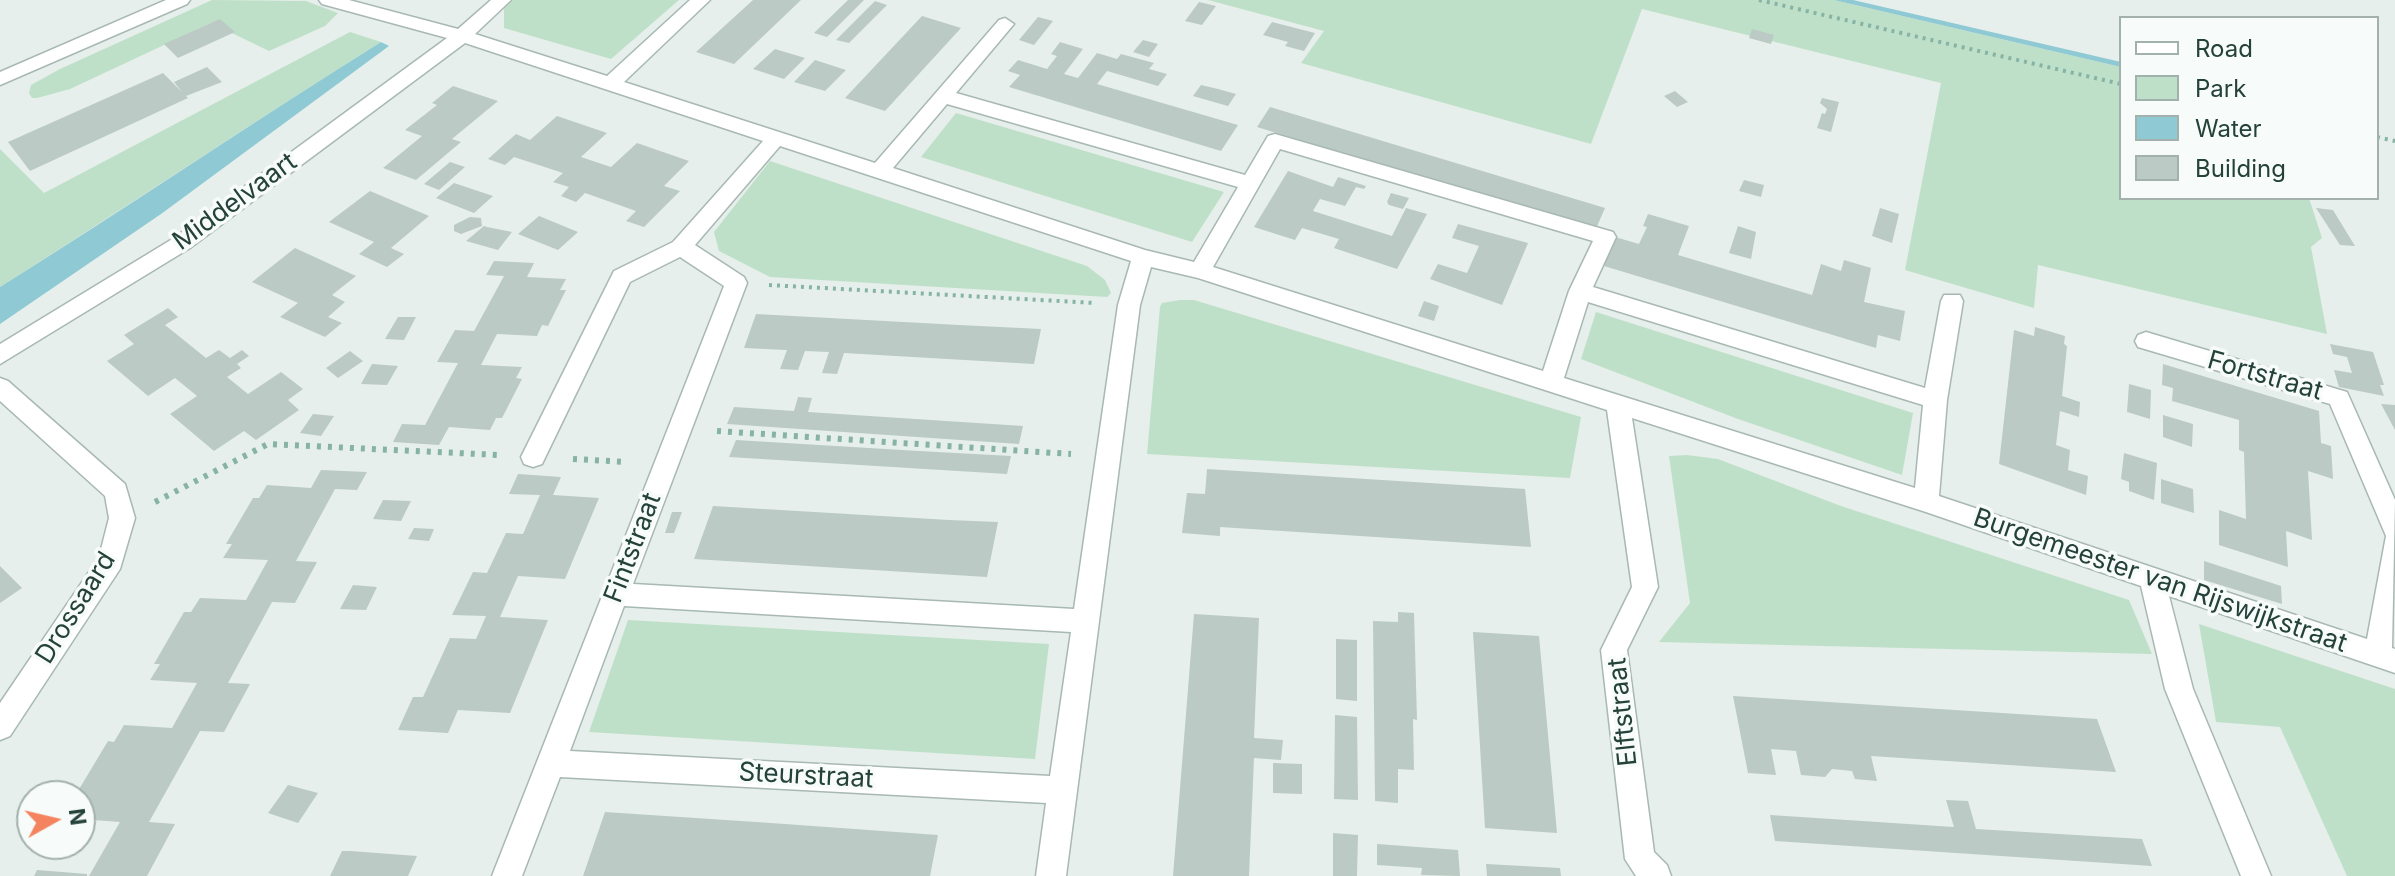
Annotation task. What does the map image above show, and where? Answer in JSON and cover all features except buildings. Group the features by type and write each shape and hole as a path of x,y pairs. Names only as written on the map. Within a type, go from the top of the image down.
{"street":[{"path":"0,79 181,0"},
{"path":"328,0 462,36"},
{"name":"Middelvaart","path":"0,355 182,243 462,36 502,0"},
{"path":"610,84 701,0"},
{"path":"880,170 1005,24"},
{"name":"Burgemeester van Rijswijkstraat","path":"462,36 1143,257 1200,271 1926,502 2386,658"},
{"path":"943,96 1250,184"},
{"path":"533,457 622,277 681,247 776,138"},
{"path":"1200,271 1275,141 1605,237 1580,291 1551,383"},
{"path":"681,247 736,283"},
{"path":"1051,876 1129,305 1143,257"},
{"name":"Fintstraat","path":"507,876 736,283"},
{"path":"1580,291 1935,400"},
{"path":"1926,502 1935,400 1952,301"},
{"name":"Fortstraat","path":"2146,341 2339,398 2395,529"},
{"name":"Drossaard","path":"0,387 116,491 122,518 111,561 0,727"},
{"name":"Elftstraat","path":"1618,406 1645,587 1614,650 1640,859 1656,876"},
{"path":"2386,658 2395,543"},
{"path":"2152,579 2179,689 2256,876"},
{"path":"615,594 1084,621"},
{"name":"Steurstraat","path":"551,763 1062,790"}],"path":[{"path":"1759,0 2119,84"},
{"path":"736,283 1129,305"},
{"path":"679,429 1107,457"},
{"path":"122,518 268,444 666,464"}],"green space":[{"path":"212,0 306,1 338,13 325,26 269,51 211,23 70,89 37,98 32,98 29,93 31,85 60,69"},
{"path":"513,0 679,0 611,59 504,28 504,7"},
{"path":"1208,0 1834,0 2119,67 2119,200 2310,200 2322,238 2311,247 2327,334 2038,265 2034,308 1905,270 1941,83 1642,9 1591,144 1301,63 1324,31"},
{"path":"350,32 381,42 0,287 0,149 44,193"},
{"path":"956,113 1224,192 1192,242 921,157"},
{"path":"770,161 1087,266 1105,280 1111,293 1107,297 770,277 719,251 714,232"},
{"path":"1194,300 1581,417 1570,478 1147,454 1160,307 1162,303"},
{"path":"1596,312 1913,413 1902,475 1738,419 1581,359"},
{"path":"1669,456 1718,459 1841,506 2129,600 2152,654 1659,642 1690,603"},
{"path":"628,620 1049,644 1035,759 589,732"},
{"path":"2199,624 2395,689 2395,876 2347,876 2280,727 2216,722"}],"water":[{"path":"1834,0 1853,0 2119,62 2119,67"},
{"path":"381,42 389,46 161,214 0,324 0,287"}]}
